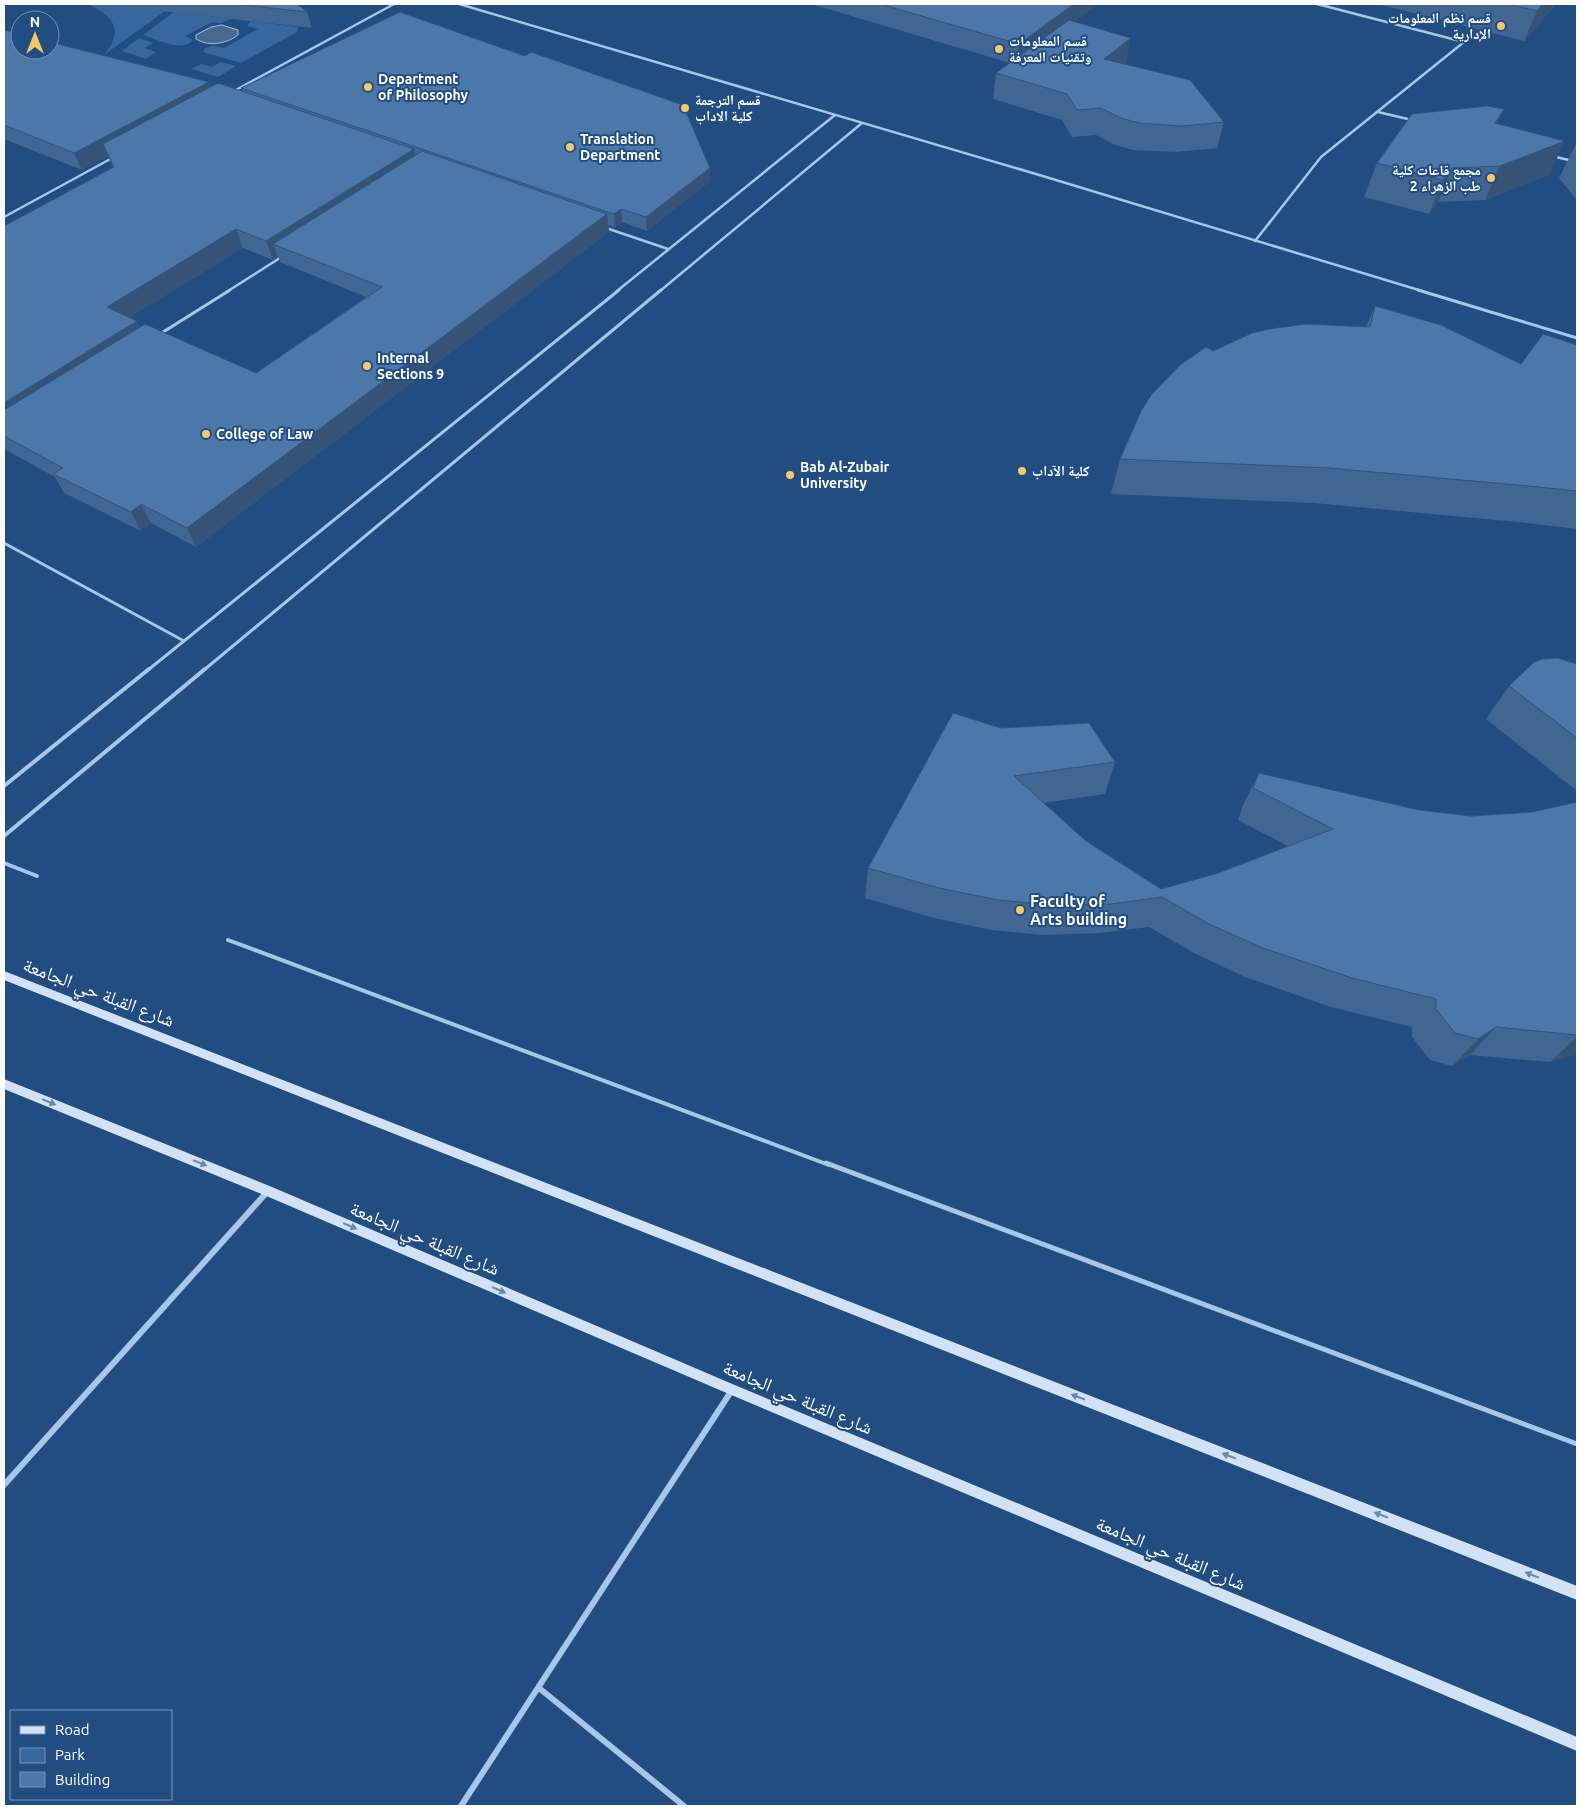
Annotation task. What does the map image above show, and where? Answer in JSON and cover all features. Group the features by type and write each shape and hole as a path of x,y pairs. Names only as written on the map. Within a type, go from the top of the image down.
{"main road":[{"name":"شارع القبلة حي الجامعة","path":"4,975 1577,1592"},
{"name":"شارع القبلة حي الجامعة","path":"4,1084 268,1191 732,1390 1577,1744"}],"street":[{"path":"4,1485 268,1191"},
{"path":"461,1806 732,1390"},
{"path":"539,1688 684,1806"}],"lane":[{"path":"232,92 394,4"},
{"path":"459,4 1577,338"},
{"path":"1255,241 1321,157 1464,42 1317,4"},
{"path":"1378,112 1416,121"},
{"path":"4,786 835,115"},
{"path":"4,836 862,123"},
{"path":"4,217 122,152"},
{"path":"1549,155 1577,162"},
{"path":"603,227 668,249"},
{"path":"156,337 291,252"},
{"path":"4,543 184,641"},
{"path":"4,863 37,876"},
{"path":"228,940 1577,1444"}],"green space":[{"path":"87,4 108,4 165,11 104,55 114,38 113,24 104,13"},
{"path":"174,12 231,19 221,23 212,22 185,36 193,40 189,44 169,44 143,35"},
{"path":"251,21 298,27 297,32 241,63 203,52 205,48 213,46 224,48 258,29 247,26"},
{"path":"139,38 153,43 144,48 156,52 146,59 122,51"},
{"path":"221,62 236,66 218,77 191,69 201,64 212,67"}],"shaded area":[{"path":"222,25 238,30 238,35 228,41 212,44 196,39 196,35 211,27"}],"building":[{"path":"235,4 297,4 307,12"},
{"path":"880,4 1074,4 1019,44"},
{"path":"1508,4 1543,4 1537,11"},
{"path":"400,12 525,56 531,52 683,105 710,168 646,217 621,209 614,214 241,88"},
{"path":"1069,20 1131,38 1104,59 1190,80 1224,122 1182,126 1139,123 1121,118 1101,108 1077,110 1067,94 996,73"},
{"path":"4,30 10,32 10,60 60,60 60,45 209,82 74,153 4,125"},
{"path":"218,83 414,149 266,241 236,229 107,307 137,321 4,403 4,226 114,167 103,144"},
{"path":"1487,106 1504,109 1495,123 1565,141 1500,166 1452,168 1443,180 1377,163 1412,114"},
{"path":"422,151 607,214 187,528 141,504 131,512 53,474 63,468 4,436 4,410 145,324 256,373 382,287 273,244"},
{"path":"1375,306 1441,325 1521,364 1543,334 1577,345 1577,491 1329,468 1120,459 1141,411 1152,394 1180,365 1206,347 1213,351 1252,333 1306,324 1370,327"},
{"path":"1558,658 1577,664 1577,738 1509,686 1534,662 1542,659"},
{"name":"Faculty of Arts building","path":"953,713 1001,728 1089,723 1115,762 1014,776 1086,841 1161,889 1218,873 1333,829 1253,788 1259,773 1419,810 1471,816 1532,812 1577,802 1577,1035 1496,1027 1478,1039 1455,1033 1436,1009 1436,999 1352,978 1263,948 1209,924 1162,897 1111,904 1052,905 998,900 939,888 868,868"}],"place":[{"name":"قسم نظم المعلومات الإدارية","path":"1501,26"},
{"name":"قسم المعلومات وتقنيات المعرفة","path":"999,49"},
{"name":"Department of Philosophy","path":"368,87"},
{"name":"قسم الترجمة كلية الاداب","path":"685,108"},
{"name":"Translation Department","path":"570,147"},
{"name":"مجمع قاعات كلية طب الزهراء 2","path":"1491,178"},
{"name":"Internal Sections 9","path":"367,366"},
{"name":"College of Law","path":"206,434"},
{"name":"كلية الآداب","path":"1022,471"},
{"name":"Bab Al-Zubair University","path":"790,475"},
{"name":"Faculty of Arts building","path":"1020,910"}]}
